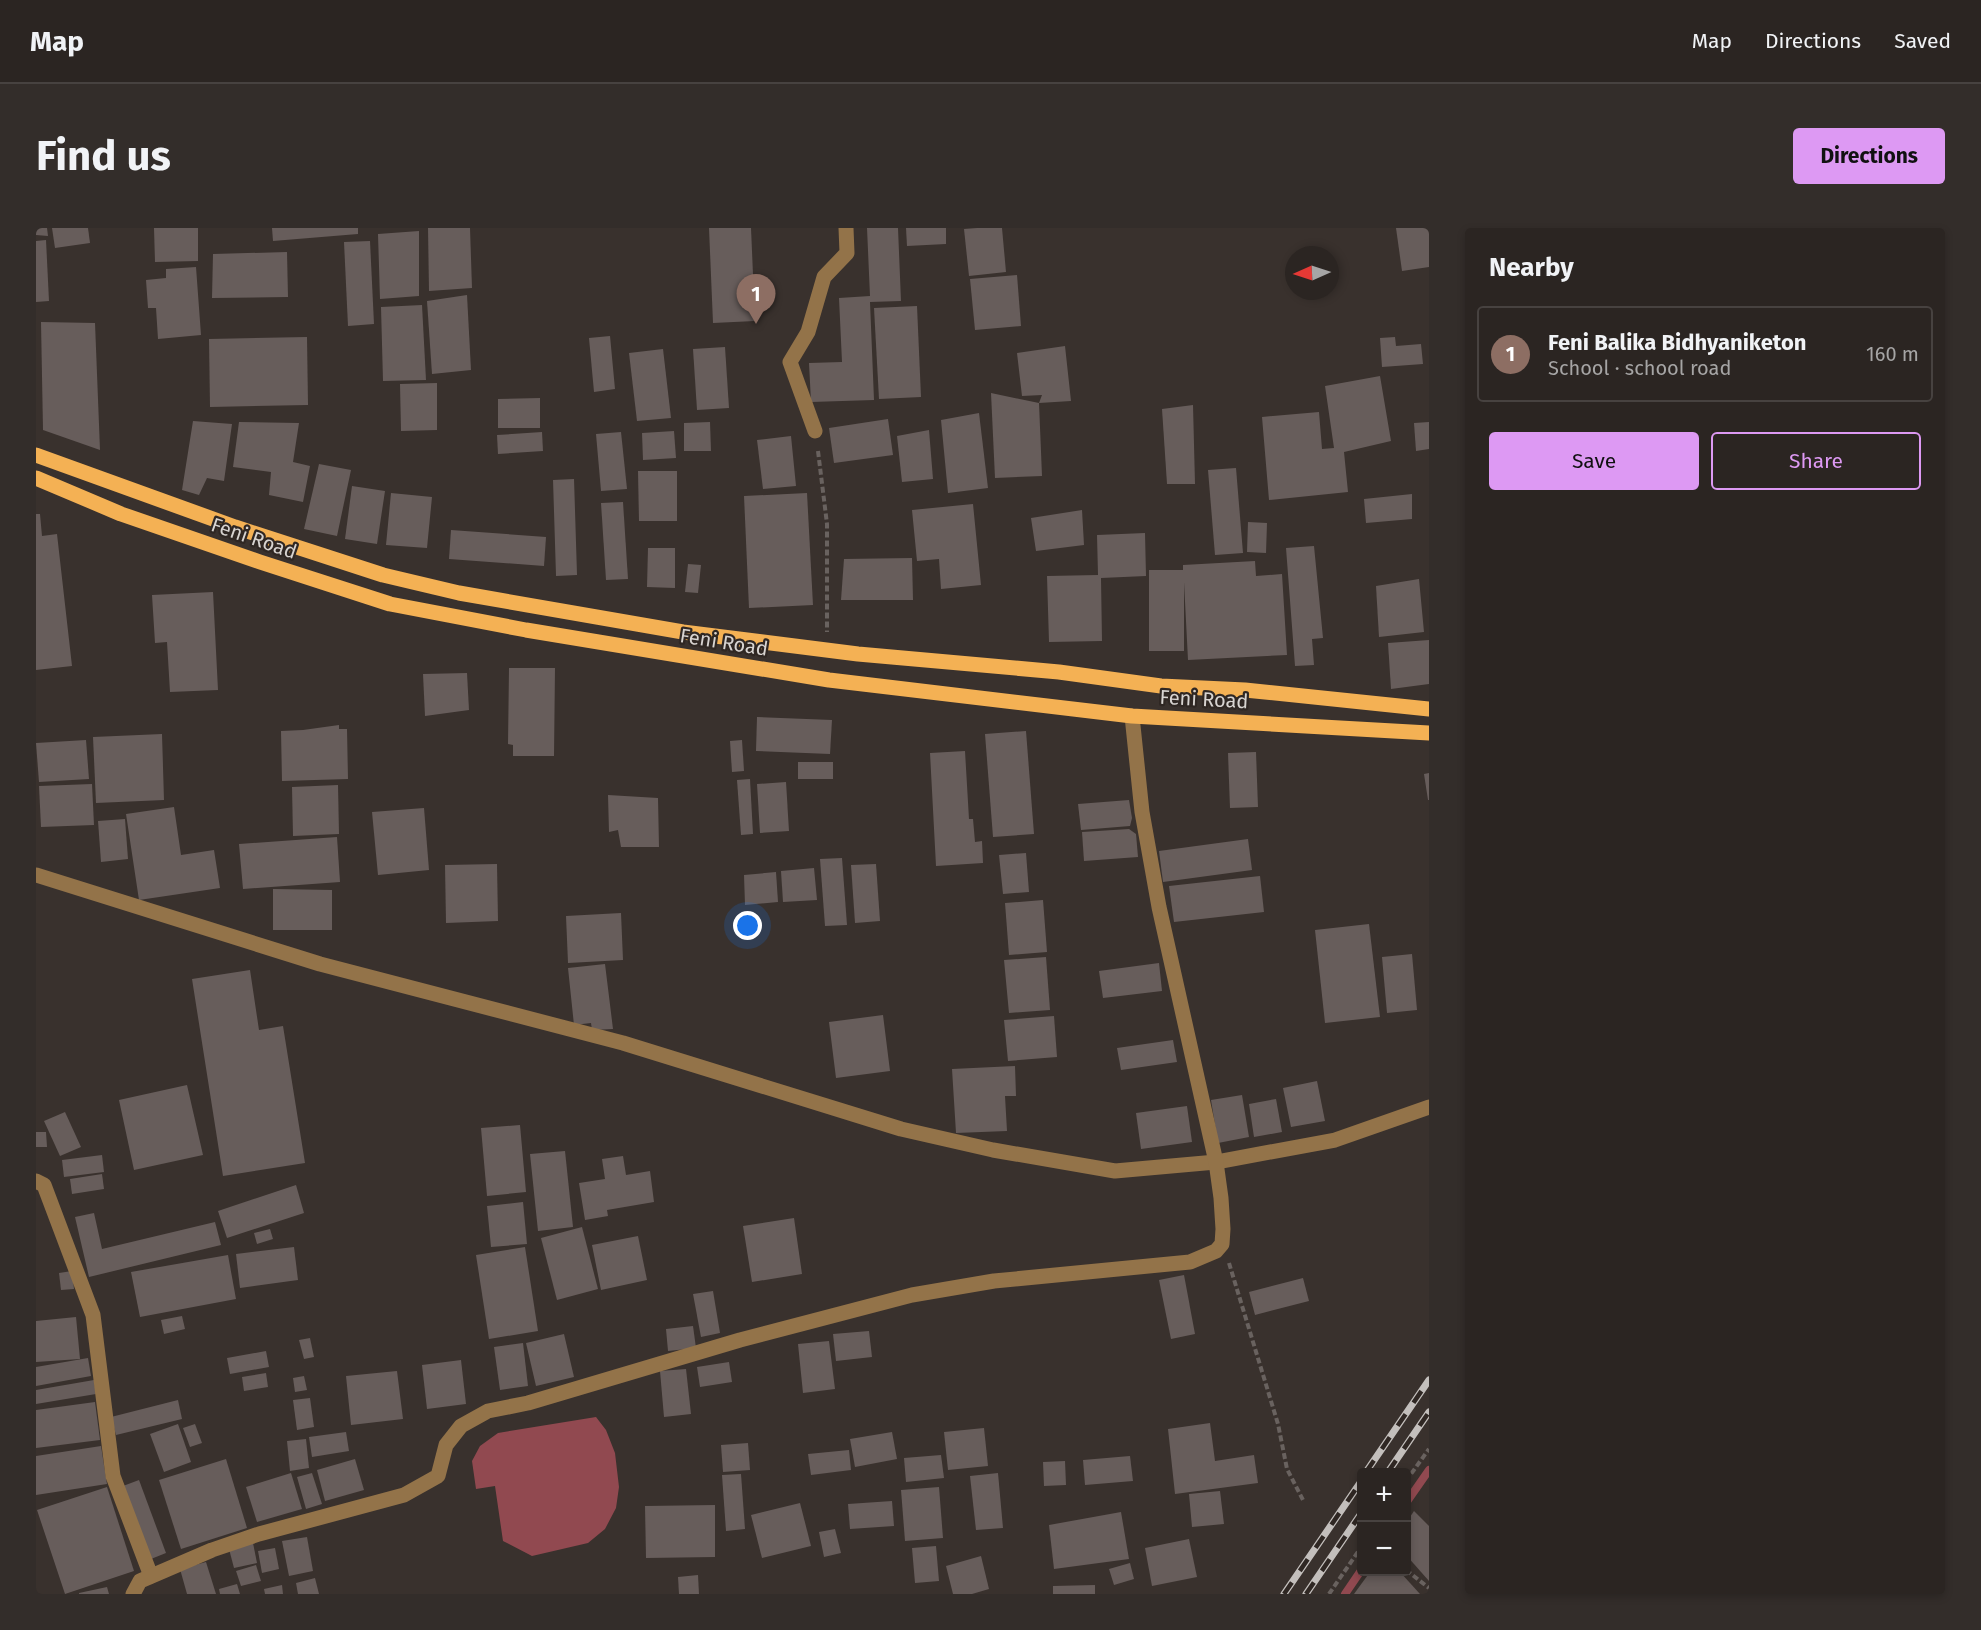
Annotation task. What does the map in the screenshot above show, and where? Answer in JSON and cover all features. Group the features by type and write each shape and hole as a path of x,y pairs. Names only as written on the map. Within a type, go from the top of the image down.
{"main road":[{"path":"36,455 235,527 383,575 459,593 683,632 827,651 1059,672 1161,686 1245,690 1429,709"},
{"name":"Feni Road","path":"36,478 121,514 390,604 526,630 829,680 1132,716 1429,733"}],"street":[{"path":"815,431 790,362 808,332 824,278 847,253 846,228"},
{"path":"133,1594 140,1581 212,1550 259,1534 404,1496 438,1476 446,1445 461,1426 488,1411 528,1404 740,1340 912,1295 994,1281 1190,1262 1216,1251 1222,1244 1222,1218 1215,1162 1159,907 1142,812 1132,716"},
{"path":"36,875 320,964 623,1043 901,1129 993,1150 1115,1171 1215,1162 1335,1140 1429,1107"},
{"path":"36,1181 44,1185 93,1315 114,1476 151,1576"}],"path":[{"path":"815,431 827,524 827,651"},
{"path":"1222,1244 1278,1424 1287,1469 1304,1502"},
{"path":"1411,1475 1429,1449"},
{"path":"1329,1594 1357,1553"},
{"path":"1411,1573 1429,1588"}],"shaded area":[{"path":"596,1417 606,1430 615,1453 619,1487 616,1508 605,1529 588,1543 532,1556 503,1541 495,1486 476,1489 472,1461 480,1446 498,1433"}],"building":[{"path":"36,228 47,228 48,236 36,235"},
{"path":"52,228 88,228 90,243 55,248"},
{"path":"154,228 198,228 198,261 155,262"},
{"path":"272,228 358,228 358,234 273,241"},
{"path":"428,228 470,228 472,288 429,291"},
{"path":"709,228 751,228 755,321 713,323"},
{"path":"867,228 898,228 901,301 870,302 874,400 811,402 809,363 842,362 839,298 870,296"},
{"path":"906,228 946,228 946,244 907,246"},
{"path":"1002,228 1006,272 969,276 964,229"},
{"path":"1396,228 1429,228 1429,267 1402,271"},
{"path":"419,231 419,296 380,299 378,234"},
{"path":"46,240 49,301 36,302 36,241"},
{"path":"370,241 374,324 348,326 344,242"},
{"path":"287,252 288,297 212,298 213,254"},
{"path":"196,267 201,335 158,339 156,308 148,308 146,280 166,278 166,269"},
{"path":"1017,275 1021,326 975,330 970,279"},
{"path":"467,295 471,370 432,374 427,301"},
{"path":"422,305 426,380 383,381 381,307"},
{"path":"917,306 921,397 879,399 874,308"},
{"path":"41,322 95,323 100,450 43,430"},
{"path":"610,336 615,389 594,392 589,338"},
{"path":"307,337 308,405 210,407 209,339"},
{"path":"1395,337 1396,346 1421,344 1423,364 1382,367 1380,338"},
{"path":"1065,346 1071,401 1039,403 1042,395 1022,396 1017,353"},
{"path":"725,347 729,408 697,410 693,349"},
{"path":"663,349 671,418 637,421 629,353"},
{"path":"1380,376 1391,441 1344,452 1348,492 1269,500 1262,417 1319,412 1322,449 1334,448 1325,386"},
{"path":"437,383 437,430 401,431 400,384"},
{"path":"991,393 1039,403 1042,476 995,478"},
{"path":"540,398 540,428 498,428 498,399"},
{"path":"1193,405 1195,484 1167,484 1162,409"},
{"path":"979,413 988,488 948,493 941,420"},
{"path":"888,419 893,455 834,463 829,428"},
{"path":"193,421 232,424 224,481 207,478 199,495 182,490"},
{"path":"239,422 299,423 293,462 310,466 303,502 269,495 271,472 233,467"},
{"path":"710,422 711,451 684,451 684,423"},
{"path":"1429,422 1429,449 1416,451 1414,423"},
{"path":"929,430 933,479 902,482 897,436"},
{"path":"674,431 676,458 643,460 642,433"},
{"path":"542,432 543,451 498,454 497,435"},
{"path":"621,432 627,489 601,491 596,434"},
{"path":"791,436 796,486 763,489 757,440"},
{"path":"319,464 351,470 337,536 304,529"},
{"path":"1236,468 1243,553 1215,555 1208,470"},
{"path":"638,471 677,471 677,521 639,521"},
{"path":"574,479 577,575 556,576 553,480"},
{"path":"352,486 385,491 377,544 345,539"},
{"path":"391,493 432,497 427,548 386,545"},
{"path":"807,493 813,605 749,608 744,496"},
{"path":"1412,494 1412,519 1366,523 1364,499"},
{"path":"623,502 628,579 606,580 601,503"},
{"path":"973,504 981,585 941,589 939,559 917,561 912,510"},
{"path":"1082,510 1084,545 1036,551 1031,518"},
{"path":"36,514 40,514 42,536 57,534 72,666 36,670"},
{"path":"1248,522 1267,523 1266,553 1247,552"},
{"path":"451,530 546,537 544,566 449,559"},
{"path":"1145,533 1146,576 1101,578 1102,641 1049,642 1047,576 1098,575 1097,535"},
{"path":"1314,546 1323,638 1312,639 1314,665 1295,666 1286,548"},
{"path":"648,548 675,548 675,588 647,587"},
{"path":"912,558 913,600 841,600 844,559"},
{"path":"1255,561 1256,576 1282,574 1287,655 1188,660 1184,582 1184,651 1149,651 1149,570 1183,570 1183,565"},
{"path":"688,564 701,565 698,593 685,592"},
{"path":"1419,579 1424,632 1379,637 1376,586"},
{"path":"213,592 218,690 170,692 167,642 155,643 152,595"},
{"path":"1429,640 1429,684 1391,689 1388,643"},
{"path":"509,668 555,668 554,756 513,756 513,745 508,744"},
{"path":"467,673 469,710 425,716 423,674"},
{"path":"757,717 832,720 830,754 756,751"},
{"path":"339,725 339,729 347,729 348,779 282,781 281,731"},
{"path":"1026,731 1034,834 993,837 985,734"},
{"path":"162,734 164,800 96,803 93,737"},
{"path":"86,740 89,779 39,782 36,743"},
{"path":"742,740 744,771 732,772 730,741"},
{"path":"965,751 969,819 973,819 975,842 982,841 983,863 936,866 930,753"},
{"path":"1256,752 1258,807 1230,808 1228,753"},
{"path":"798,762 833,762 833,779 798,779"},
{"path":"1429,773 1429,800 1428,800 1424,774"},
{"path":"750,779 753,834 741,835 737,780"},
{"path":"786,782 789,831 760,833 757,784"},
{"path":"92,784 94,825 41,827 39,786"},
{"path":"338,785 339,834 293,836 292,787"},
{"path":"608,795 658,798 659,847 621,847 618,830 609,832"},
{"path":"1129,800 1132,818 1130,826 1081,830 1078,804"},
{"path":"174,807 181,855 214,850 220,888 139,900 126,814"},
{"path":"424,808 429,870 378,875 372,812"},
{"path":"125,819 128,859 101,862 98,821"},
{"path":"1129,829 1136,834 1138,857 1084,861 1082,832"},
{"path":"337,837 340,882 243,889 239,844"},
{"path":"1248,839 1252,870 1163,882 1159,851"},
{"path":"1026,853 1029,892 1003,894 999,855"},
{"path":"842,858 847,925 825,926 820,859"},
{"path":"497,864 498,921 446,923 445,865"},
{"path":"876,864 880,921 855,923 851,865"},
{"path":"814,868 817,900 783,902 781,871"},
{"path":"776,872 778,902 745,905 744,875"},
{"path":"1260,876 1264,912 1174,922 1169,886"},
{"path":"273,889 332,890 332,930 273,930"},
{"path":"1043,900 1047,952 1009,955 1005,903"},
{"path":"621,913 623,960 568,963 566,916"},
{"path":"1369,924 1380,1017 1325,1023 1315,930"},
{"path":"1412,954 1417,1010 1387,1013 1382,957"},
{"path":"1046,957 1050,1010 1009,1013 1004,960"},
{"path":"1159,963 1162,991 1103,998 1099,971"},
{"path":"605,964 613,1029 592,1030 591,1023 574,1025 568,968"},
{"path":"250,970 259,1030 283,1026 305,1163 223,1176 192,979"},
{"path":"883,1015 890,1071 836,1078 829,1022"},
{"path":"1054,1016 1057,1057 1008,1061 1004,1020"},
{"path":"1173,1040 1177,1062 1121,1070 1117,1048"},
{"path":"1015,1066 1016,1096 1005,1096 1007,1131 956,1133 952,1069"},
{"path":"1317,1081 1325,1121 1291,1127 1283,1088"},
{"path":"187,1085 203,1155 134,1170 119,1100"},
{"path":"1242,1095 1249,1137 1218,1143 1211,1100"},
{"path":"1276,1099 1282,1132 1254,1137 1249,1104"},
{"path":"1187,1106 1192,1142 1141,1149 1136,1113"},
{"path":"65,1112 81,1147 60,1156 44,1121"},
{"path":"520,1125 526,1192 487,1196 481,1128"},
{"path":"36,1132 46,1132 47,1147 36,1147"},
{"path":"565,1151 573,1227 538,1231 530,1154"},
{"path":"102,1155 104,1172 64,1177 62,1160"},
{"path":"623,1156 626,1175 650,1171 654,1202 607,1210 608,1216 585,1220 579,1183 605,1179 602,1159"},
{"path":"102,1174 104,1189 72,1194 70,1179"},
{"path":"296,1185 304,1213 227,1238 218,1211"},
{"path":"523,1202 527,1244 491,1247 487,1206"},
{"path":"94,1213 102,1249 215,1222 221,1245 89,1277 75,1217"},
{"path":"794,1218 802,1274 752,1282 743,1226"},
{"path":"582,1227 598,1289 557,1300 541,1238"},
{"path":"270,1229 273,1239 257,1244 254,1233"},
{"path":"638,1236 647,1280 601,1290 592,1245"},
{"path":"294,1247 298,1280 240,1288 236,1254"},
{"path":"525,1247 538,1331 489,1339 476,1255"},
{"path":"228,1255 236,1299 140,1317 131,1272"},
{"path":"72,1271 74,1289 61,1290 59,1273"},
{"path":"1184,1275 1195,1334 1171,1339 1159,1280"},
{"path":"1303,1278 1309,1301 1255,1315 1249,1292"},
{"path":"713,1291 720,1333 701,1337 693,1294"},
{"path":"182,1316 185,1329 164,1334 161,1320"},
{"path":"76,1317 80,1359 36,1362 36,1321"},
{"path":"693,1326 696,1348 668,1351 666,1329"},
{"path":"869,1331 872,1357 836,1361 833,1334"},
{"path":"564,1334 574,1377 536,1386 526,1343"},
{"path":"310,1338 314,1357 304,1359 299,1340"},
{"path":"829,1341 835,1389 803,1393 798,1344"},
{"path":"523,1343 528,1386 500,1390 494,1347"},
{"path":"266,1351 269,1367 230,1374 227,1358"},
{"path":"88,1358 91,1376 36,1386 36,1367"},
{"path":"461,1360 466,1404 427,1409 422,1365"},
{"path":"729,1362 732,1382 700,1387 697,1367"},
{"path":"686,1369 691,1414 664,1417 660,1371"},
{"path":"397,1371 403,1419 351,1425 346,1376"},
{"path":"266,1373 268,1387 244,1391 242,1377"},
{"path":"304,1376 307,1390 295,1392 293,1378"},
{"path":"94,1380 96,1394 36,1404 36,1390"},
{"path":"310,1398 314,1427 297,1430 293,1400"},
{"path":"178,1400 182,1419 116,1435 111,1417"},
{"path":"95,1402 100,1440 36,1448 36,1410"},
{"path":"1210,1423 1215,1461 1254,1455 1258,1483 1175,1494 1168,1429"},
{"path":"178,1424 191,1462 164,1472 150,1434"},
{"path":"195,1424 202,1443 190,1447 183,1428"},
{"path":"984,1428 988,1466 948,1470 944,1432"},
{"path":"346,1432 349,1451 312,1457 309,1437"},
{"path":"892,1432 897,1459 855,1467 850,1439"},
{"path":"306,1439 309,1468 290,1471 287,1441"},
{"path":"748,1443 750,1470 723,1472 721,1445"},
{"path":"101,1446 107,1484 36,1495 36,1456"},
{"path":"849,1450 851,1470 811,1475 808,1454"},
{"path":"941,1455 944,1478 906,1482 904,1458"},
{"path":"1130,1456 1133,1481 1085,1485 1083,1460"},
{"path":"226,1459 247,1528 181,1549 159,1480"},
{"path":"355,1459 364,1490 325,1501 317,1470"},
{"path":"1065,1461 1066,1485 1044,1486 1043,1462"},
{"path":"291,1473 302,1509 257,1522 246,1487"},
{"path":"312,1473 322,1504 306,1509 297,1477"},
{"path":"998,1473 1003,1528 976,1530 970,1476"},
{"path":"741,1474 745,1529 726,1531 722,1475"},
{"path":"139,1480 166,1553 151,1559 123,1486"},
{"path":"107,1487 134,1571 65,1594 37,1510"},
{"path":"939,1487 943,1538 905,1541 901,1490"},
{"path":"1220,1491 1224,1524 1192,1527 1189,1494"},
{"path":"892,1501 894,1526 850,1529 848,1504"},
{"path":"800,1503 811,1546 762,1558 751,1515"},
{"path":"715,1505 715,1557 646,1558 645,1506"},
{"path":"1414,1511 1429,1526 1429,1581 1411,1561 1411,1516"},
{"path":"1121,1512 1129,1559 1054,1569 1049,1525"},
{"path":"835,1529 841,1553 824,1557 819,1532"},
{"path":"307,1537 313,1571 289,1576 282,1541"},
{"path":"1189,1539 1197,1577 1152,1586 1145,1548"},
{"path":"253,1543 257,1563 234,1568 229,1549"},
{"path":"936,1546 939,1581 915,1583 912,1548"},
{"path":"275,1548 279,1569 262,1573 258,1551"},
{"path":"981,1556 989,1589 972,1594 953,1594 946,1566"},
{"path":"206,1562 216,1594 187,1594 180,1569"},
{"path":"1130,1563 1134,1579 1114,1585 1109,1569"},
{"path":"256,1565 261,1581 241,1586 236,1571"},
{"path":"698,1575 699,1594 679,1594 678,1577"},
{"path":"1367,1576 1404,1576 1420,1594 1354,1594"},
{"path":"315,1578 319,1594 298,1594 296,1583"},
{"path":"237,1584 240,1594 220,1594 219,1589"},
{"path":"282,1585 283,1594 265,1594 264,1589"},
{"path":"1095,1585 1095,1594 1053,1594 1053,1586"},
{"path":"107,1587 109,1594 79,1594 79,1593"}],"waterway":[{"path":"1411,1496 1429,1470"},
{"path":"1345,1594 1357,1576"}],"railway":[{"path":"1369,1468 1429,1380"},
{"path":"1391,1468 1429,1412"},
{"path":"1284,1594 1357,1487"},
{"path":"1306,1594 1357,1519"}],"place":[{"name":"Feni Balika Bidhyaniketon","path":"756,324"}]}
